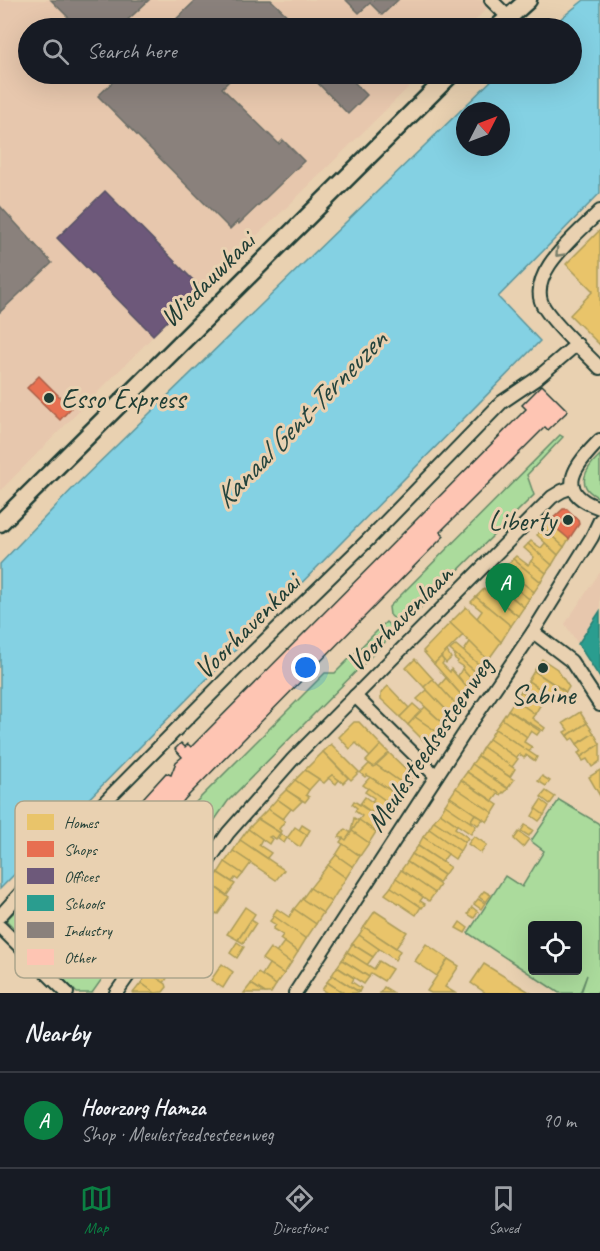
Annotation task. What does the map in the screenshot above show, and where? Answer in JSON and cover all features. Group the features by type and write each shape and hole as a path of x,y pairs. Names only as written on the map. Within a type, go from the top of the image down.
{"main road":[{"path":"508,18 528,0"},
{"name":"Wiedauwkaai","path":"0,523 441,84"}],"street":[{"path":"491,0 500,18"},
{"path":"600,211 552,260 543,274 540,291 544,307 573,347 600,368"},
{"name":"Voorhavenkaai","path":"106,801 368,540 502,402 536,379 573,347"},
{"path":"600,440 575,468 573,487 579,497 591,506 600,508"},
{"name":"Voorhavenlaan","path":"213,854 228,833 293,759 552,497 573,487"},
{"name":"Meulesteedsesteenweg","path":"295,993 533,632 592,537 600,520"},
{"path":"533,632 571,661 600,705"},
{"path":"355,696 436,776"},
{"name":"Voorhavenkaai","path":"0,916 15,899"},
{"path":"0,927 15,942"},
{"path":"52,978 67,993"},
{"name":"Voorhavenlaan","path":"116,993 126,978"}],"shaded area":[{"path":"0,0 481,0 488,7 478,18 18,18 18,84 412,84 201,288 0,491"},
{"path":"600,572 600,678 565,624"}],"green space":[{"path":"560,435 563,437 527,475 534,495 402,626 390,615 389,607"},
{"path":"600,455 600,498 587,489 585,478 590,466"},
{"path":"386,622 394,629 394,633 228,801 213,822 213,801 197,801 325,673 335,673"},
{"path":"559,800 600,826 600,993 581,993 587,975 580,993 559,993 532,975 582,975 582,921 528,921 528,973 468,933 505,876 522,887 544,851 531,841"},
{"path":"15,911 15,929 6,920"},
{"path":"62,978 103,978 92,993 77,993"}],"water":[{"name":"Kanaal Gent-Terneuzen","path":"584,0 600,0 600,193 498,297 540,341 87,801 15,801 15,874 0,889 0,564 75,486 456,115 456,156 510,156 510,102 469,102 488,84 582,84 582,18 562,18"}],"building: Homes":[{"path":"600,230 600,345 570,315 593,291 566,264"},
{"path":"549,522 569,539 564,547 543,528"},
{"path":"543,528 564,547 558,555 537,535"},
{"path":"531,541 541,548 545,543 558,555 552,565 528,544"},
{"path":"528,544 552,565 546,573 531,561 534,557 524,548"},
{"path":"516,556 528,565 531,561 546,573 541,582 513,559"},
{"path":"513,559 541,582 534,592 504,568"},
{"path":"511,574 534,592 529,599 506,581"},
{"path":"492,581 524,607 518,616 496,598 499,595 487,585"},
{"path":"506,581 529,599 524,607 500,587"},
{"path":"484,589 518,616 511,626 476,597"},
{"path":"476,597 511,626 501,642 477,618 482,611 471,602"},
{"path":"466,607 501,642 488,660 450,623"},
{"path":"450,623 463,635 434,664 423,651"},
{"path":"470,642 488,660 483,668 463,652"},
{"path":"456,645 483,668 479,675 450,650"},
{"path":"447,651 451,658 446,663 441,657"},
{"path":"455,654 479,675 474,682 462,669 463,667 457,663 458,661 454,658"},
{"path":"441,657 444,661 442,664 450,672 451,669 469,690 464,698 434,664"},
{"path":"415,659 433,679 424,687 406,668"},
{"path":"542,659 557,669 569,687 566,692 534,671"},
{"path":"462,669 474,682 469,690 458,676"},
{"path":"534,671 566,692 560,702 528,681"},
{"path":"446,678 464,698 458,707 439,686"},
{"path":"433,679 458,707 452,716 424,687"},
{"path":"528,681 547,694 541,704 521,691"},
{"path":"388,686 409,708 400,717 381,699 381,693"},
{"path":"427,690 452,716 446,726 417,699"},
{"path":"521,691 541,704 535,714 515,700"},
{"path":"515,700 535,714 532,718 545,728 543,731 508,710"},
{"path":"413,704 421,711 408,725 400,717"},
{"path":"425,707 446,726 440,734 415,717"},
{"path":"508,710 540,731 537,735 531,731 527,737 502,719"},
{"path":"580,712 587,723 567,736 564,732 568,730 563,723"},
{"path":"415,717 440,734 433,744 428,745 408,725"},
{"path":"502,719 527,737 524,742 532,747 529,752 495,729"},
{"path":"354,722 359,722 381,745 370,757 356,743 350,749 339,737"},
{"path":"587,723 594,733 577,744 573,738 570,740 567,736"},
{"path":"495,729 537,757 535,761 526,755 524,758 519,754 516,758 489,739"},
{"path":"594,733 600,744 581,757 578,753 582,751 577,744"},
{"path":"489,739 518,759 512,767 483,747"},
{"path":"331,744 359,772 351,780 323,752"},
{"path":"600,744 600,761 592,767 587,759 583,761 581,757"},
{"path":"381,745 389,753 374,767 366,761"},
{"path":"483,747 515,769 510,777 478,756"},
{"path":"323,752 348,778 343,783 332,775 324,783 305,770"},
{"path":"389,753 410,773 411,779 406,786 376,765"},
{"path":"478,756 514,780 508,788 472,764"},
{"path":"369,764 374,767 376,765 406,786 399,796 367,775 365,777 360,773"},
{"path":"472,764 508,789 501,795 467,772"},
{"path":"305,770 319,779 309,790 295,780"},
{"path":"600,770 600,796 589,777"},
{"path":"467,772 499,793 493,801 461,780"},
{"path":"332,775 339,780 336,784 328,778"},
{"path":"542,776 550,781 546,786 538,781"},
{"path":"370,777 399,796 393,806 363,785"},
{"path":"295,780 309,790 306,795 309,797 305,802 286,790"},
{"path":"461,780 498,805 493,813 456,788"},
{"path":"368,788 393,806 388,813 372,802 374,798 365,792"},
{"path":"456,788 493,813 487,822 450,797"},
{"path":"286,790 302,801 293,810 277,799"},
{"path":"546,791 555,797 550,804 541,797"},
{"path":"365,797 388,813 383,820 360,804"},
{"path":"450,797 475,814 470,822 445,805"},
{"path":"277,799 291,809 283,819 268,809"},
{"path":"541,800 549,806 544,815 535,809"},
{"path":"354,801 383,820 376,832 359,820 362,816 355,811 357,808 352,804"},
{"path":"445,805 476,826 471,834 440,813"},
{"path":"268,809 285,821 279,829 280,833 258,819"},
{"path":"536,809 544,815 539,821 532,816"},
{"path":"440,813 457,825 455,828 468,838 465,842 434,821"},
{"path":"475,814 483,819 478,825 471,820"},
{"path":"354,818 359,821 351,831"},
{"path":"258,819 280,833 276,839 269,837 272,839 269,844 248,829"},
{"path":"359,820 376,832 369,843 352,831"},
{"path":"434,821 465,842 460,851 429,829"},
{"path":"302,825 310,830 307,835 299,830"},
{"path":"525,825 533,830 529,836 521,831"},
{"path":"295,827 307,835 300,847 287,838"},
{"path":"248,829 262,839 259,845 271,853 267,858 240,840"},
{"path":"345,829 351,833 346,840 339,837"},
{"path":"429,829 460,851 455,859 423,837"},
{"path":"352,831 369,843 360,856 340,842 343,838 346,840"},
{"path":"519,832 529,839 523,847 514,839"},
{"path":"281,834 287,838 284,843 278,839"},
{"path":"474,836 487,845 481,853 468,844"},
{"path":"423,837 448,854 442,862 418,846"},
{"path":"240,840 284,870 276,880 233,851"},
{"path":"343,844 360,856 353,867 336,855"},
{"path":"418,846 450,867 444,875 412,854"},
{"path":"233,851 251,863 243,874 225,862"},
{"path":"412,854 444,875 439,883 407,862"},
{"path":"336,855 353,867 346,878 328,865"},
{"path":"225,862 243,874 238,880 235,878 232,882 218,873"},
{"path":"407,862 440,885 435,893 401,870"},
{"path":"328,865 346,878 331,902 310,888"},
{"path":"401,870 435,893 429,901 396,878"},
{"path":"218,873 235,884 227,895 213,885 213,879"},
{"path":"396,878 423,897 420,901 425,904 422,908 391,887"},
{"path":"213,885 229,898 218,914 216,913 213,917"},
{"path":"391,887 421,907 416,915 385,894"},
{"path":"310,888 331,902 323,913 302,899"},
{"path":"484,891 491,895 486,902 479,897"},
{"path":"302,899 323,913 316,924 294,909"},
{"path":"478,899 485,903 481,909 474,904"},
{"path":"245,907 255,914 238,940 227,934"},
{"path":"472,907 478,912 474,918 468,914"},
{"path":"277,909 289,917 294,909 316,924 306,939 272,916"},
{"path":"375,911 407,932 396,948 364,927"},
{"path":"274,916 306,939 298,952 280,939 283,935 273,929 276,925 270,921"},
{"path":"251,920 256,923 243,943 238,940"},
{"path":"460,922 468,928 465,933 456,928"},
{"path":"364,927 400,951 395,960 359,935"},
{"path":"359,935 379,949 373,957 352,944"},
{"path":"237,942 244,947 237,958 230,953"},
{"path":"284,942 298,952 291,963 276,953"},
{"path":"352,944 373,957 367,965 347,952"},
{"path":"426,944 448,959 437,976 415,961"},
{"path":"270,948 291,963 284,974 262,959"},
{"path":"347,952 374,969 379,961 392,969 384,981 371,973 369,977 342,960"},
{"path":"448,959 459,966 445,987 455,993 427,991"},
{"path":"342,960 369,977 364,984 337,967"},
{"path":"222,964 233,972 223,988 211,980"},
{"path":"269,964 284,974 276,985 262,975"},
{"path":"484,964 531,993 486,993 471,983"},
{"path":"337,967 354,978 352,982 361,988 359,992 332,975"},
{"path":"258,973 276,985 271,993 265,993 251,984"},
{"path":"332,975 359,992 344,993 327,982"},
{"path":"144,978 157,978 167,987 163,992 155,993 141,983"},
{"path":"157,978 167,978 164,983"},
{"path":"327,982 344,993 327,993 322,990"},
{"path":"141,983 155,993 133,993"},
{"path":"251,984 265,993 244,993"},
{"path":"384,987 394,993 380,993"}],"building: Shops":[{"name":"Esso Express","path":"39,376 71,408 60,420 27,388"},
{"path":"563,509 567,509 579,524 569,539 549,522"}],"building: Offices":[{"path":"105,191 201,288 153,335 57,238"}],"building: Schools":[{"path":"600,611 600,678 578,644"}],"building: Industry":[{"path":"51,0 149,0 130,18 69,18"},
{"path":"196,0 271,0 290,18 177,18"},
{"path":"346,0 398,0 382,15 370,3 359,13"},
{"path":"111,84 226,84 222,88 279,144 283,140 304,161 239,224 238,221 230,229 98,96"},
{"path":"319,84 356,84 367,95 348,114"},
{"path":"0,206 52,263 0,312"}],"building: Other":[{"path":"542,385 568,411 548,430 545,427 440,532 444,536 183,801 140,801 166,773 171,775 176,762 182,757 175,749 181,743 185,747 188,744 191,747 526,409 522,405"}],"place":[{"name":"Esso Express","path":"49,398"},
{"name":"Liberty","path":"568,520"},
{"name":"Hoorzorg Hamza","path":"505,613"},
{"name":"Sabine","path":"543,668"}]}
